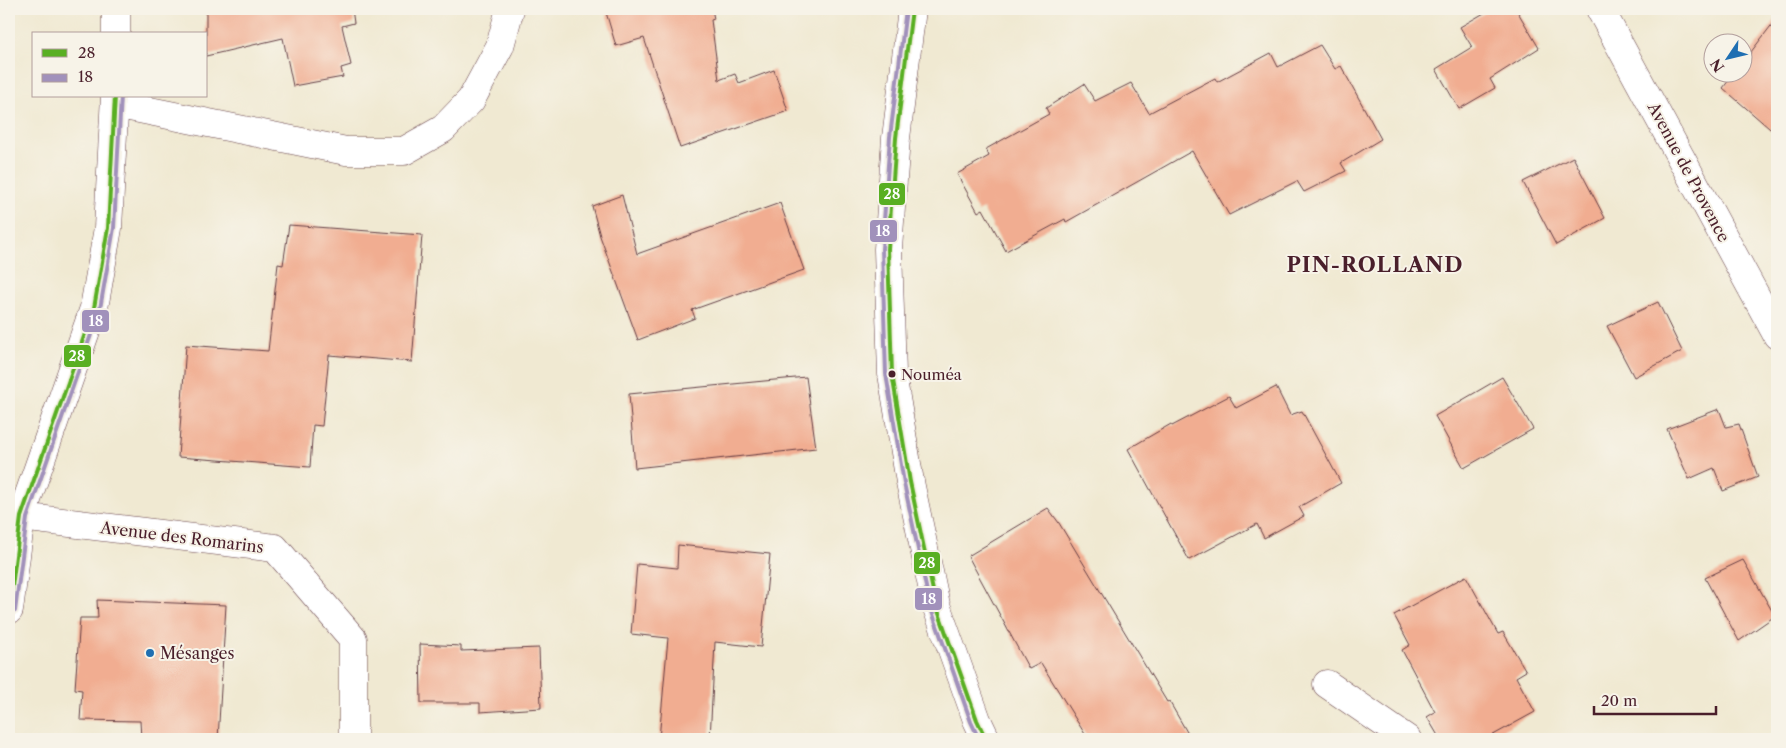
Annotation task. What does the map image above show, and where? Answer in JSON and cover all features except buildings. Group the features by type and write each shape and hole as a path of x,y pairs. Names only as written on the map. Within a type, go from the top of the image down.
{"street":[{"path":"116,9 116,32"},
{"path":"9,610 21,517 94,308 108,228 115,100 346,151 404,150 442,129 471,100 500,46 510,9"},
{"path":"912,9 896,138 888,248 892,374 910,482 936,605 977,720 986,739"},
{"name":"Avenue de Provence","path":"1600,9 1777,335"},
{"name":"Avenue des Romarins","path":"21,517 275,548 353,639 353,739"},
{"path":"1327,684 1407,739"}],"transit line":[{"name":"18","path":"906,9 890,137 882,249 886,374 904,483 930,606 971,722 979,739"},
{"name":"28","path":"912,9 896,138 888,249 892,374 910,482 936,605 977,720 986,739"},
{"name":"28","path":"9,610 21,517 94,308 108,228 115,98"},
{"name":"18","path":"15,611 27,518 100,309 114,228 121,98"}],"place":[{"name":"Nouméa","path":"892,374"},
{"name":"Mésanges","path":"150,653"}],"district":[{"name":"PIN-ROLLAND","path":"1375,264"}]}
